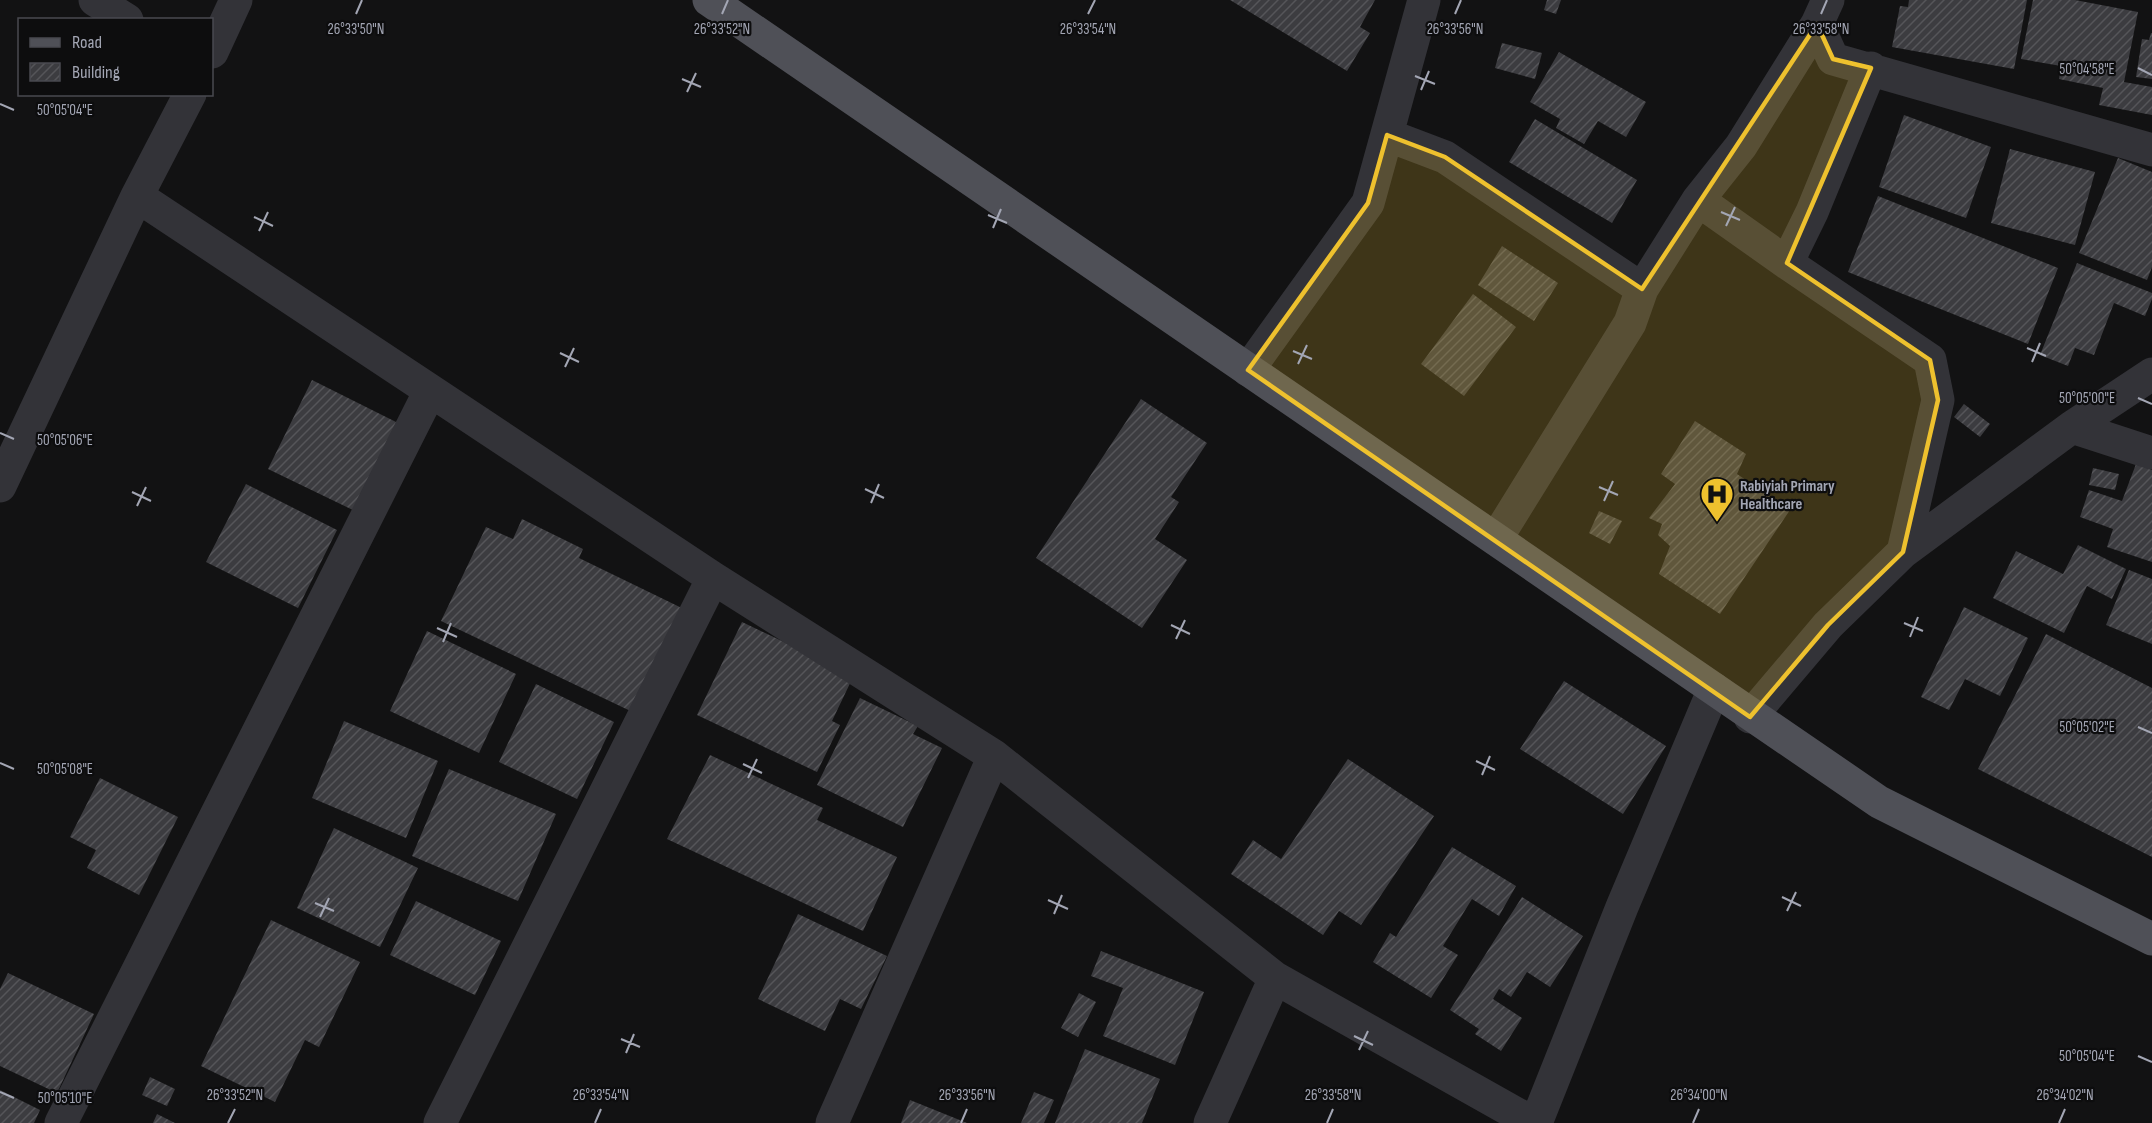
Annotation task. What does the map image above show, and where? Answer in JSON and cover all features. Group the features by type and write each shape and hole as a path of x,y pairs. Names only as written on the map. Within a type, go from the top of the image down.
{"main road":[{"path":"709,0 1714,689 1750,717 1879,802 2152,939"}],"street":[{"path":"95,0 125,18"},
{"path":"213,49 236,0"},
{"path":"1248,370 1368,204 1424,0"},
{"path":"1822,12 1833,59 2152,150"},
{"path":"1496,539 1630,322 1642,289 1698,200 1741,146 1822,12"},
{"path":"1787,263 1812,213 1871,68"},
{"path":"0,486 137,196 189,96"},
{"path":"1387,135 1444,157 1642,289"},
{"path":"137,196 713,578 994,756 1275,978 1534,1123 1714,689"},
{"path":"1698,200 1930,360 1938,400 1903,552"},
{"path":"1750,717 1828,625 1903,552 2072,427 2152,374"},
{"path":"61,1123 430,391"},
{"path":"2072,427 2152,453"},
{"path":"440,1123 713,578"},
{"path":"832,1123 994,756"},
{"path":"1210,1123 1275,978"}],"highlighted area":[{"path":"1817,24 1833,59 1871,68 1787,263 1930,360 1938,400 1903,552 1828,625 1750,717 1248,370 1368,203 1387,135 1445,157 1642,289"}],"building":[{"path":"1230,0 1375,0 1360,27 1370,33 1347,71"},
{"path":"1547,0 1561,0 1556,14 1544,10"},
{"path":"1909,0 2027,0 2014,69 1892,47 1900,6 1908,7"},
{"path":"2033,0 2075,0 2138,12 2124,82 2152,87 2152,115 2099,105 2103,88 2059,79 2061,66 2021,59"},
{"path":"2151,33 2152,79 2136,77 2142,39 2149,40"},
{"path":"1502,43 1542,53 1535,79 1495,68"},
{"path":"1559,52 1646,102 1626,137 1598,121 1584,144 1556,128 1560,119 1530,102"},
{"path":"1904,115 1991,147 1966,218 1879,187"},
{"path":"1535,119 1637,180 1612,223 1509,162"},
{"path":"2010,149 2095,172 2075,245 1991,223"},
{"path":"2118,158 2152,172 2152,267 2147,280 2079,253"},
{"path":"1878,196 2058,268 2028,344 1848,272"},
{"path":"1502,246 1558,283 1534,321 1478,285"},
{"path":"2077,263 2152,293 2152,299 2145,316 2114,303 2094,355 2075,348 2068,366 2040,355"},
{"path":"1473,294 1516,327 1464,396 1421,364"},
{"path":"312,380 400,424 357,512 268,469"},
{"path":"1141,399 1207,443 1171,497 1179,502 1155,539 1187,560 1142,628 1036,558"},
{"path":"1964,404 1990,424 1980,437 1954,417"},
{"path":"1695,421 1746,454 1737,474 1790,510 1720,614 1659,574 1670,546 1658,535 1662,524 1649,518 1675,484 1661,474"},
{"path":"2136,464 2152,470 2152,562 2107,547 2113,529 2080,517 2089,490 2122,501"},
{"path":"2093,468 2119,474 2115,490 2089,485"},
{"path":"246,484 337,530 298,608 206,562"},
{"path":"1599,511 1622,521 1610,544 1589,533"},
{"path":"522,519 583,549 579,558 690,612 641,716 441,621 486,527 513,539"},
{"path":"2078,545 2126,569 2112,599 2087,586 2064,633 1993,598 2016,551 2063,574"},
{"path":"2129,570 2152,579 2152,644 2106,625"},
{"path":"1964,607 2028,638 2000,696 1965,679 1949,710 1921,697"},
{"path":"742,622 854,675 832,721 840,725 817,772 697,715"},
{"path":"427,631 516,674 479,753 390,711"},
{"path":"2046,634 2152,688 2152,857 1978,769"},
{"path":"1564,681 1666,746 1623,814 1520,749"},
{"path":"536,684 614,722 577,799 499,762"},
{"path":"860,698 918,726 913,734 942,748 903,827 817,785"},
{"path":"344,721 438,761 406,838 312,798"},
{"path":"710,755 823,808 817,820 897,857 863,931 667,839"},
{"path":"1348,759 1434,816 1361,925 1339,911 1323,935 1231,874 1253,840 1281,859"},
{"path":"449,769 556,814 518,901 412,856"},
{"path":"100,778 178,817 139,895 87,868 96,850 70,837"},
{"path":"334,828 418,868 380,947 297,908"},
{"path":"1452,847 1516,886 1499,916 1472,899 1443,946 1458,955 1431,998 1373,962 1390,933 1396,937"},
{"path":"1522,897 1583,936 1550,987 1527,972 1511,997 1499,989 1493,999 1522,1018 1501,1051 1475,1034 1479,1029 1450,1010"},
{"path":"416,901 501,941 475,995 390,955"},
{"path":"798,914 887,956 861,1009 840,999 825,1031 758,999"},
{"path":"271,920 360,962 319,1047 305,1040 275,1102 201,1066"},
{"path":"1101,951 1204,992 1175,1065 1103,1036 1123,988 1091,976"},
{"path":"8,973 94,1014 57,1093 0,1066 0,989"},
{"path":"1079,993 1096,1002 1078,1037 1061,1028"},
{"path":"1085,1049 1160,1079 1142,1123 1055,1123"},
{"path":"150,1077 175,1089 167,1106 142,1095"},
{"path":"0,1090 40,1110 34,1123 0,1123"},
{"path":"1034,1092 1054,1100 1044,1123 1021,1123"},
{"path":"910,1100 967,1123 901,1123"},
{"path":"157,1114 175,1123 153,1123"}],"place":[{"name":"Rabiyiah Primary Healthcare","path":"1717,523"}]}
